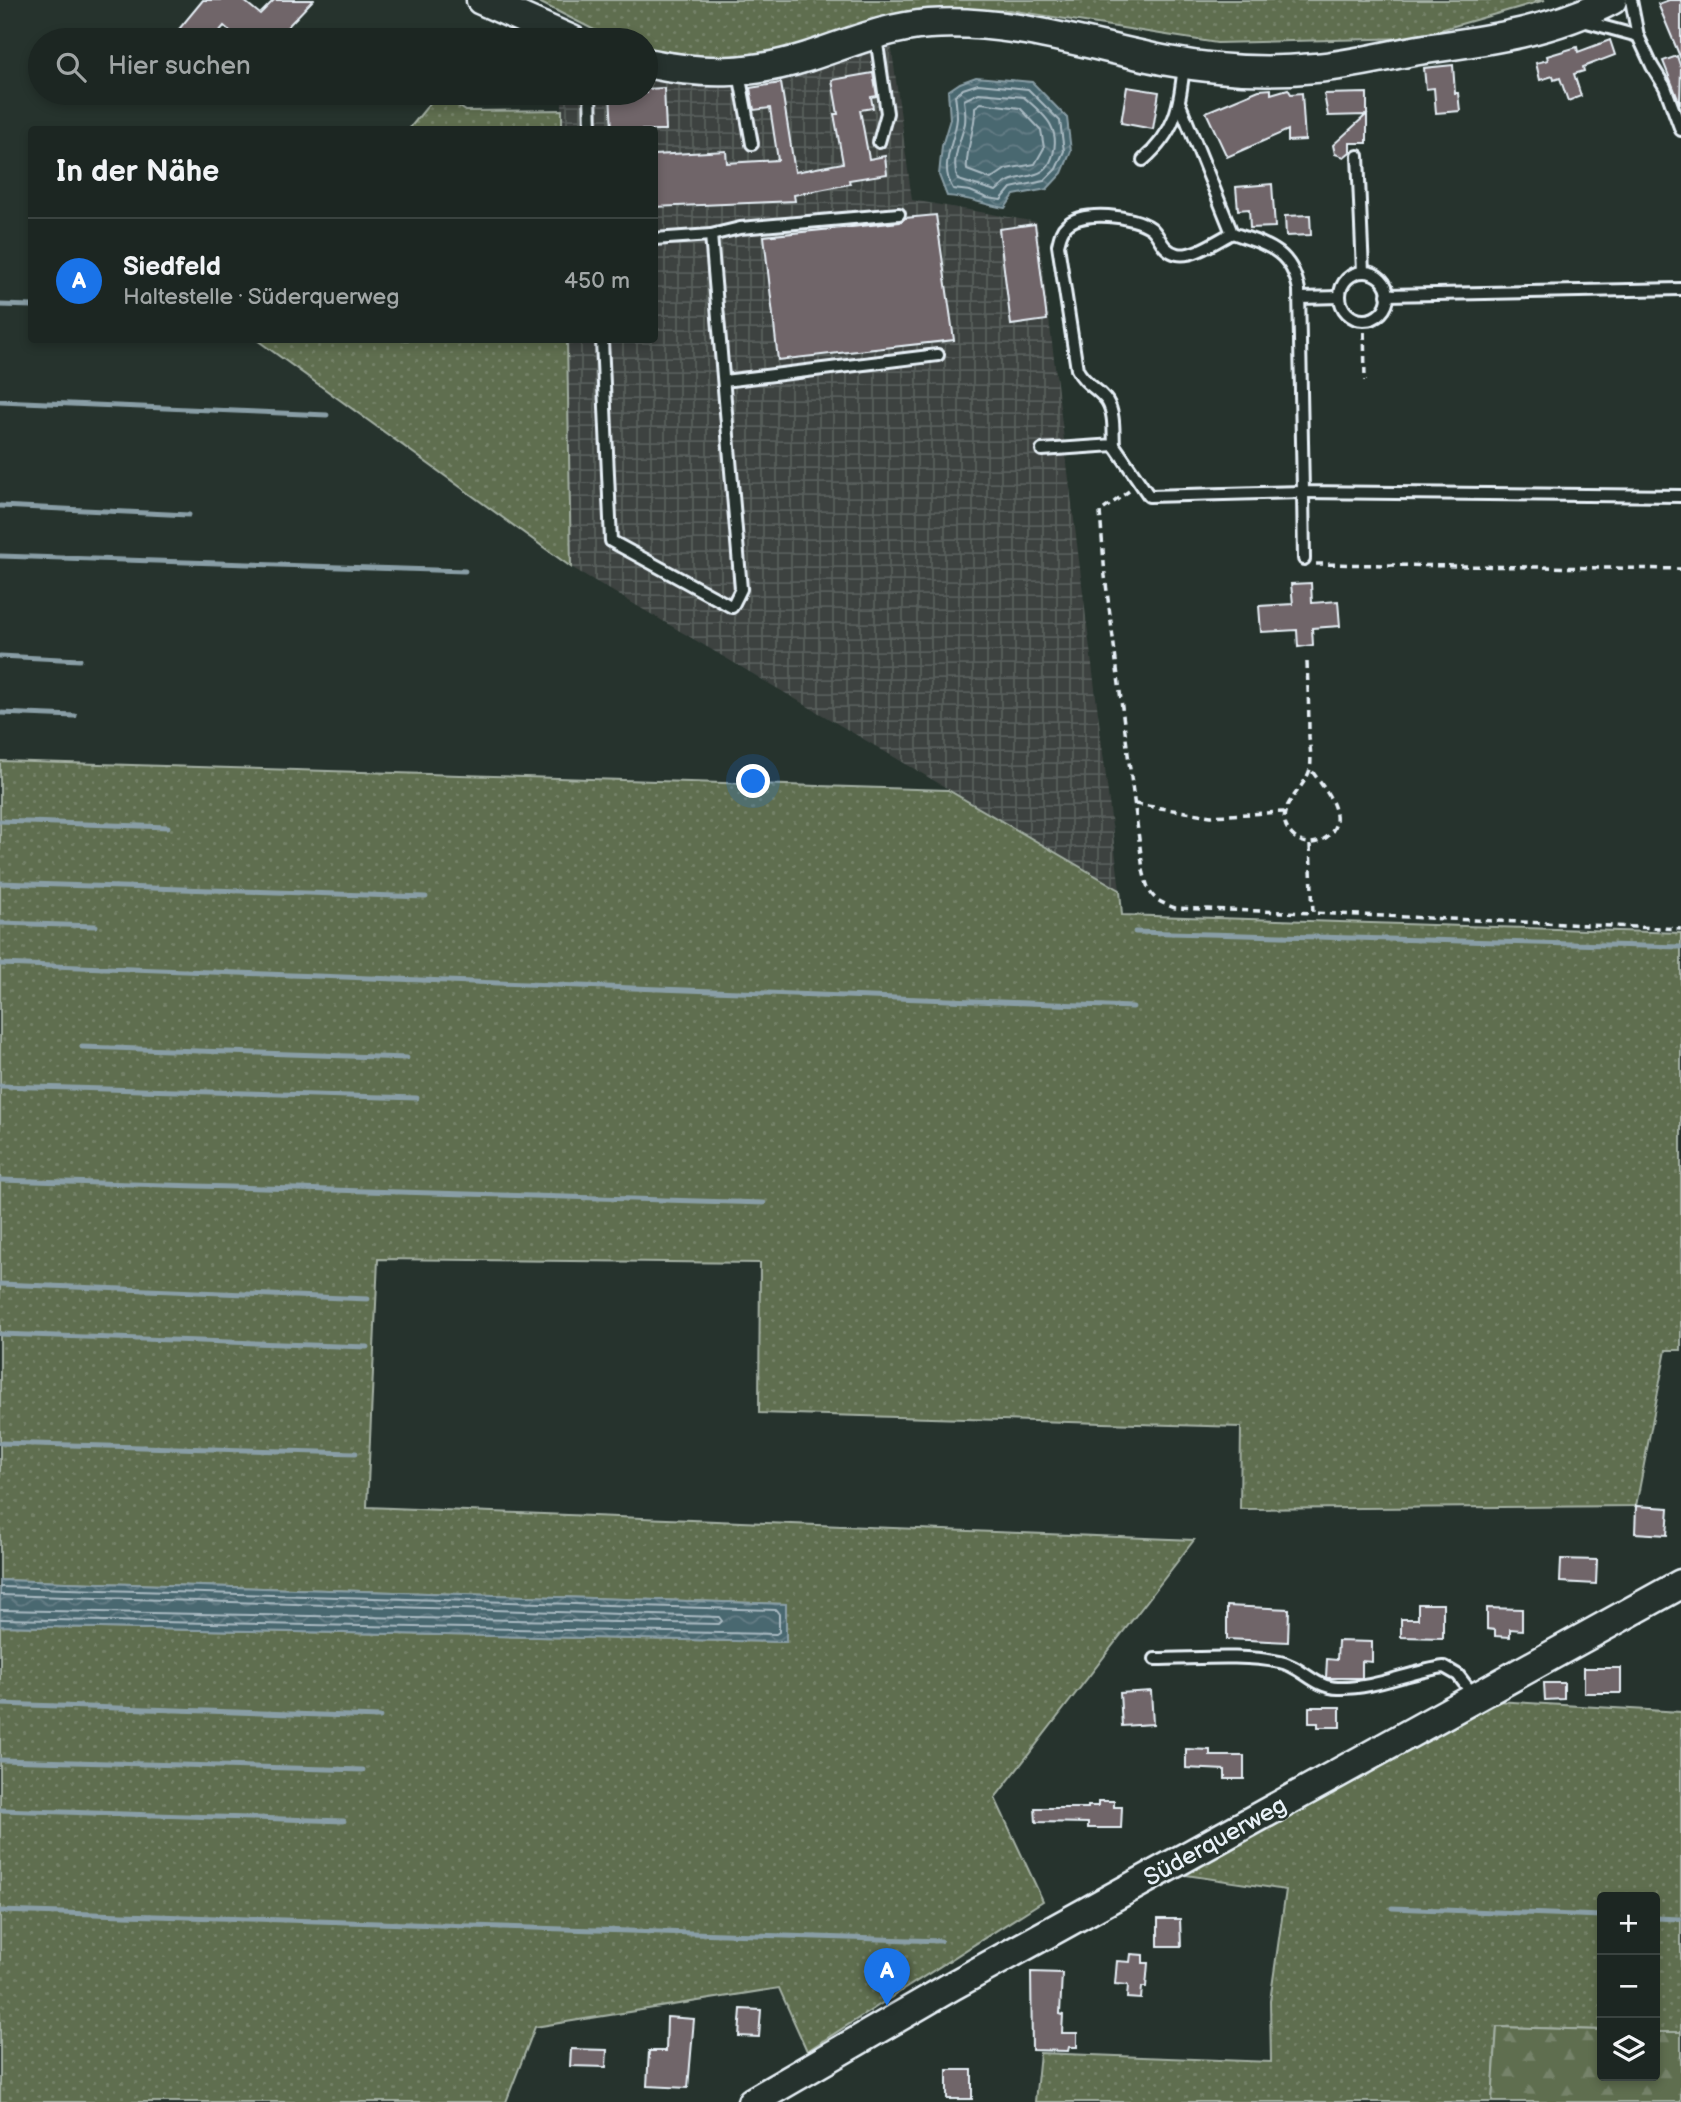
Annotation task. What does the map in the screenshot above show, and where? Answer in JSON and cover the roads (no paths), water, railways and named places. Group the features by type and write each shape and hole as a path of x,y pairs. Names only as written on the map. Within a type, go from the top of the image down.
{"street":[{"path":"481,0 545,28"},
{"path":"658,65 685,71 726,73 804,58 876,34 929,24 1014,29 1184,63 1265,70 1314,68 1476,42 1573,18 1612,0"},
{"name":"Süderquerweg","path":"752,2102 952,1986 1681,1584"}],"lane":[{"path":"1631,0 1638,36 1651,66 1665,87 1681,130"},
{"path":"1573,18 1638,36"},
{"path":"876,34 887,113 879,142"},
{"path":"1143,160 1160,146 1171,127 1179,102 1184,63"},
{"path":"739,71 752,144"},
{"path":"1179,102 1232,233"},
{"path":"591,105 592,126"},
{"path":"1358,156 1363,272"},
{"path":"658,239 711,235 740,228 900,214"},
{"path":"1304,559 1303,492 1300,298 1297,276 1291,265 1268,244 1232,233 1179,255 1159,242 1153,229 1139,222 1118,217 1082,218 1069,223 1062,231 1058,245 1077,369 1083,380 1107,401 1112,413 1114,445 1149,496 1303,492 1681,495"},
{"path":"602,343 611,541 732,607 741,589 711,235"},
{"path":"1363,272 1377,276 1386,288 1387,295 1387,302 1378,315 1364,320 1350,315 1340,297 1341,289 1349,277 1363,272"},
{"path":"1387,295 1681,289"},
{"path":"1300,298 1340,297"},
{"path":"724,381 938,355"},
{"path":"1042,450 1114,445"},
{"path":"1155,1659 1283,1662 1321,1685 1336,1689 1363,1687 1444,1667 1458,1675 1475,1698"}],"water":[{"path":"976,77 1032,82 1067,118 1071,151 1062,173 1047,189 1014,195 1005,208 947,196 939,175 942,146 950,119 948,91"},
{"path":"0,1580 786,1604 786,1642 0,1626"}],"waterway":[{"path":"0,305 28,306"},
{"path":"0,401 327,415"},
{"path":"0,506 189,515"},
{"path":"0,556 465,571"},
{"path":"0,656 80,660"},
{"path":"0,713 75,716"},
{"path":"0,821 168,827"},
{"path":"0,883 426,897"},
{"path":"0,923 96,926"},
{"path":"1135,932 1681,947"},
{"path":"0,964 1133,1007"},
{"path":"82,1047 407,1058"},
{"path":"0,1086 417,1098"},
{"path":"0,1180 764,1203"},
{"path":"0,1284 368,1299"},
{"path":"0,1334 367,1347"},
{"path":"0,1443 356,1453"},
{"path":"0,1704 380,1717"},
{"path":"0,1760 363,1770"},
{"path":"0,1810 344,1821"},
{"path":"1392,1908 1597,1916"},
{"path":"0,1911 941,1941"},
{"path":"1660,1918 1681,1919"}],"place":[{"name":"Siedfeld","path":"887,2006"}]}
